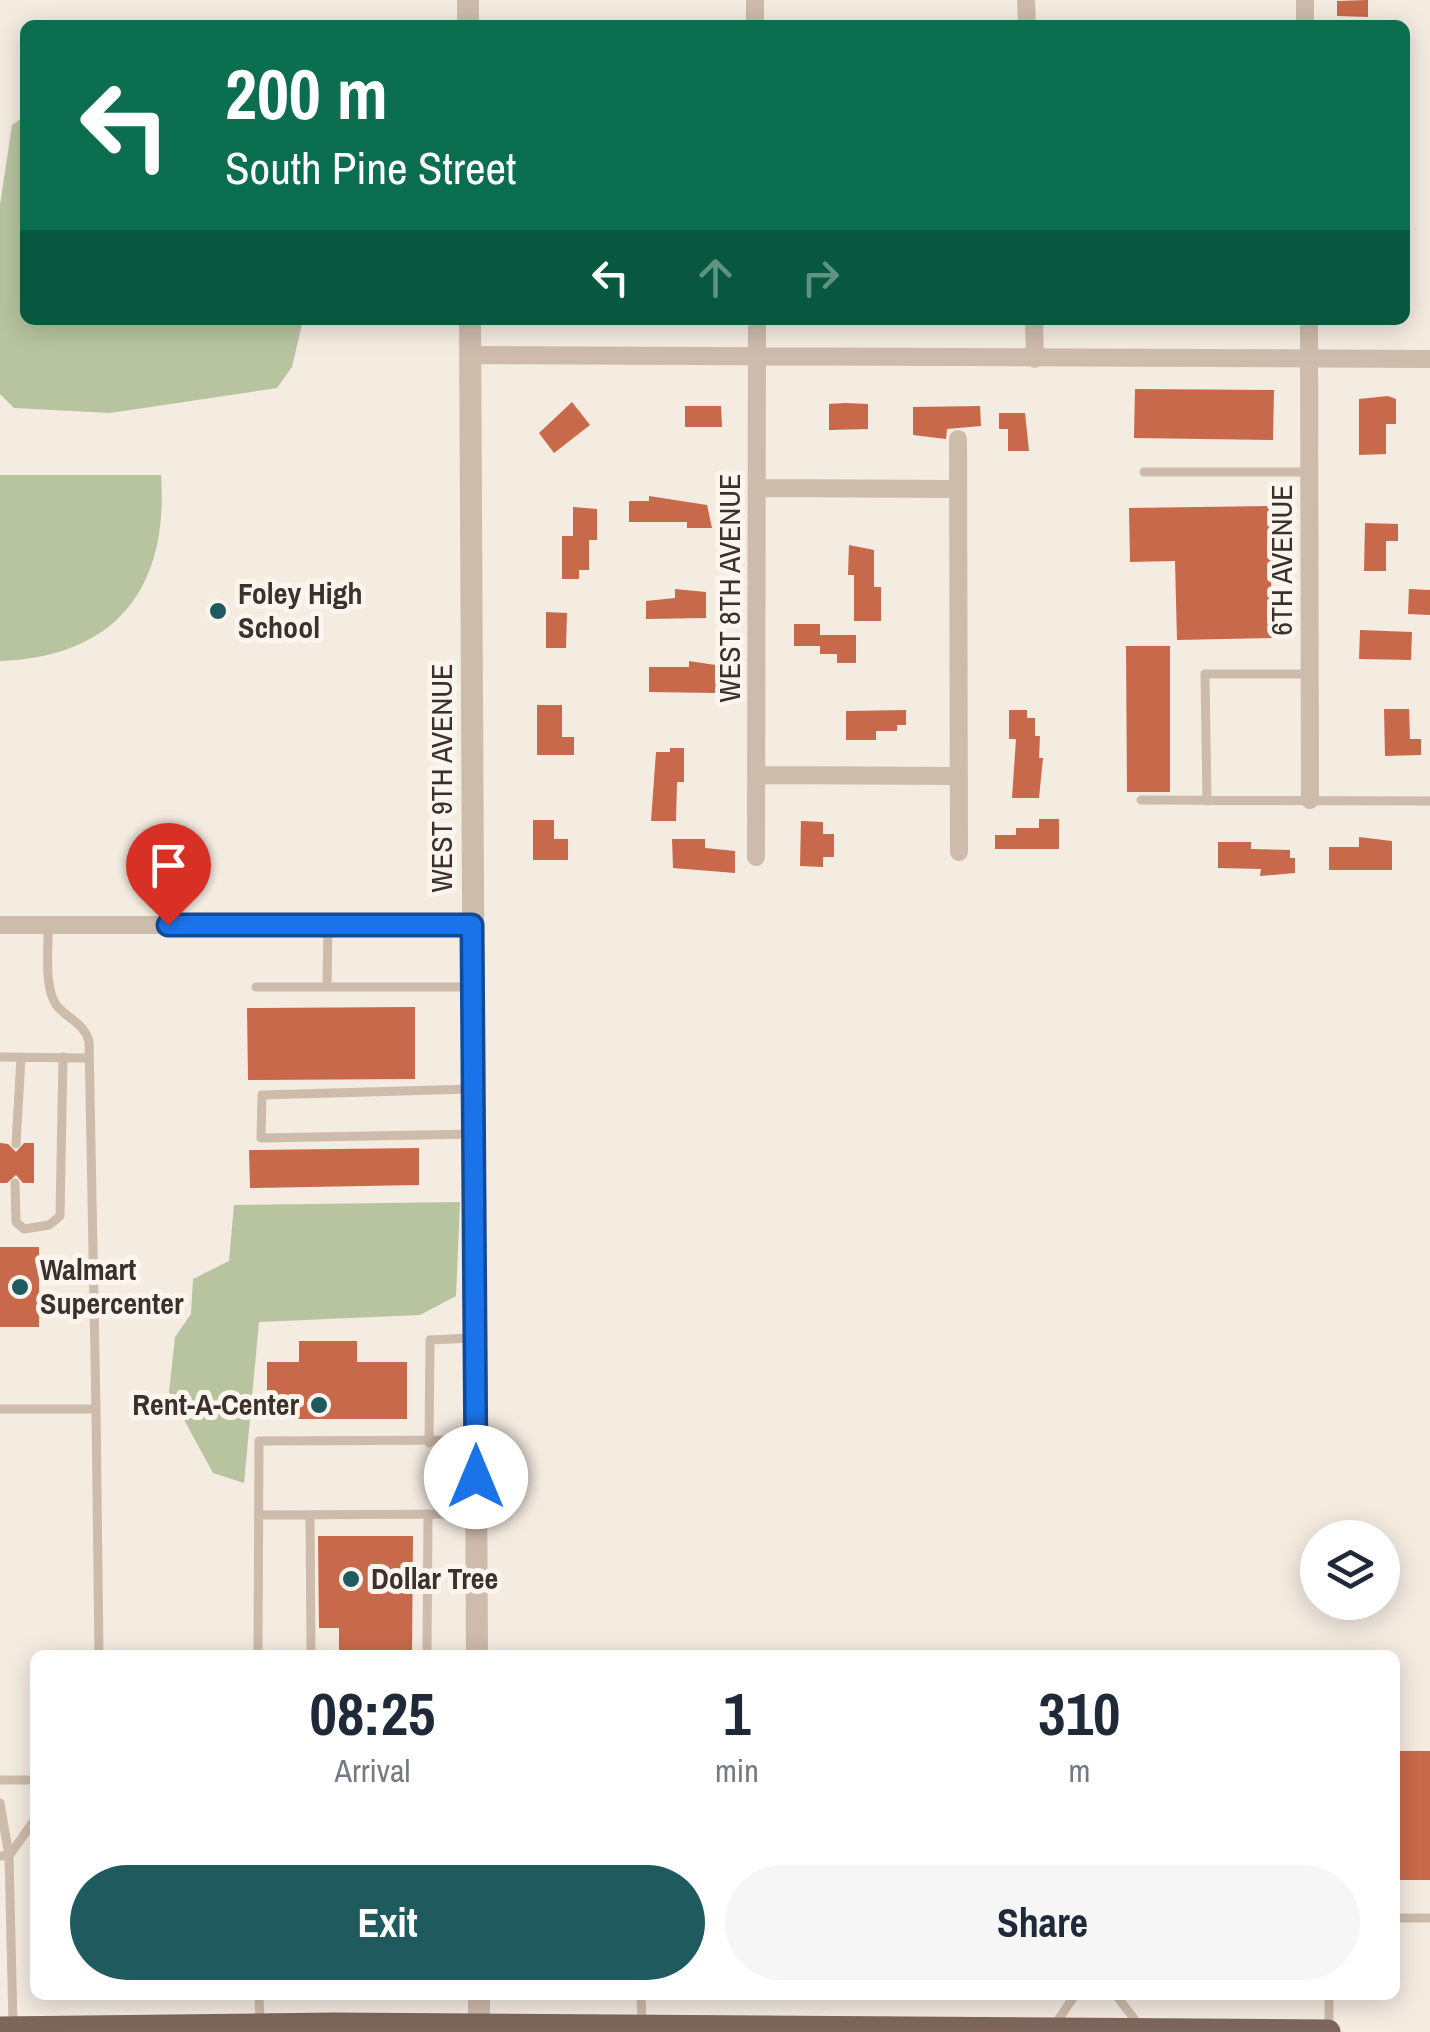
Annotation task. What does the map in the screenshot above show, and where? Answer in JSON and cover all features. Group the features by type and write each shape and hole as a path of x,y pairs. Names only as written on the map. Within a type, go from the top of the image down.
{"main road":[{"path":"9,2030 642,2027 1328,2032"}],"street":[{"name":"WEST 9TH AVENUE","path":"470,325 477,1650"},
{"name":"WEST 8TH AVENUE","path":"756,856 757,325"},
{"path":"1034,325 1035,360"},
{"name":"6TH AVENUE","path":"1309,325 1310,800"},
{"path":"470,355 1430,359"},
{"path":"958,439 959,852"},
{"path":"758,488 957,489"},
{"path":"757,774 958,776"},
{"path":"0,925 472,925"},
{"path":"471,2028 478,2000"}],"lane":[{"path":"1144,472 1309,472"},
{"path":"1207,801 1205,674 1309,674"},
{"path":"1141,800 1430,801"},
{"path":"48,925 51,993 58,1006 84,1028 90,1058 99,1650"},
{"path":"327,988 328,925"},
{"path":"256,988 473,988"},
{"path":"0,1057 90,1058"},
{"path":"16,1144 21,1057"},
{"path":"15,1183 16,1222 24,1229 49,1225 60,1216 62,1057"},
{"path":"472,1089 262,1095 261,1138 474,1134"},
{"path":"429,1443 430,1340 475,1338"},
{"path":"0,1409 96,1409"},
{"path":"258,1650 259,1441 476,1440"},
{"path":"427,1650 428,1514"},
{"path":"259,1515 476,1514"},
{"path":"310,1515 310,1650"},
{"path":"0,1780 30,1780"},
{"path":"0,1803 9,2030"},
{"path":"5,1856 30,1824"},
{"path":"1400,1918 1430,1918"},
{"path":"260,2000 260,2027"},
{"path":"641,2000 642,2027"},
{"path":"1052,2029 1072,2000"},
{"path":"1120,2000 1142,2030"},
{"path":"1328,2032 1329,2000"}],"green space":[{"path":"20,119 20,325 302,325 292,367 277,388 110,413 14,408 0,394 0,205 12,125"},
{"path":"0,475 161,475 156,551 144,582 127,609 104,630 75,646 41,656 0,661"},
{"path":"460,1202 456,1296 420,1315 259,1322 244,1483 213,1473 169,1392 175,1337 191,1314 193,1279 229,1261 234,1205"}],"building":[{"path":"1368,0 1368,17 1337,16 1337,1"},
{"path":"1135,389 1274,390 1273,440 1134,438"},
{"path":"1359,399 1396,399 1396,424 1386,424 1386,454 1359,455"},
{"path":"572,402 590,425 554,453 539,433"},
{"path":"829,404 868,404 868,429 829,430"},
{"path":"685,406 721,406 722,427 685,427"},
{"path":"980,406 981,426 947,429 946,439 913,435 913,407"},
{"path":"999,413 1025,413 1029,451 1008,451 1008,429 999,429"},
{"path":"649,496 707,505 712,528 687,528 687,522 629,522 629,501 649,501"},
{"path":"1270,506 1272,638 1177,640 1175,561 1130,562 1129,508"},
{"path":"573,507 597,509 597,540 589,540 589,570 579,570 579,579 562,579 562,536 573,536"},
{"path":"1365,523 1398,524 1398,541 1386,541 1386,571 1364,571"},
{"path":"849,545 874,550 874,587 881,587 881,621 854,621 854,575 848,575"},
{"path":"675,589 706,592 706,618 646,619 646,601 675,598"},
{"path":"1409,589 1430,590 1430,615 1408,614"},
{"path":"546,612 567,613 566,648 546,648"},
{"path":"794,624 820,624 820,635 856,635 856,663 837,663 837,654 820,654 820,646 794,646"},
{"path":"1360,630 1412,632 1411,660 1359,659"},
{"path":"1126,646 1170,646 1170,792 1127,792"},
{"path":"689,661 722,666 722,681 716,681 716,693 649,692 649,667 689,667"},
{"path":"537,705 562,705 562,737 574,737 574,755 537,755"},
{"path":"1384,709 1409,709 1410,739 1421,739 1421,755 1385,756"},
{"path":"906,710 906,725 897,725 897,731 876,731 876,740 846,740 846,711"},
{"path":"1009,710 1027,710 1027,718 1035,718 1035,736 1040,736 1039,758 1043,758 1039,798 1012,798 1016,739 1009,739"},
{"path":"670,748 684,748 684,782 677,782 676,821 651,821 656,752 670,752"},
{"path":"1039,819 1059,819 1059,849 995,849 995,835 1016,835 1016,828 1039,828"},
{"path":"533,820 554,820 554,839 568,839 568,860 533,860"},
{"path":"801,821 823,822 823,834 834,834 834,857 823,857 823,867 800,866"},
{"path":"1359,837 1392,841 1392,870 1329,870 1329,847 1359,847"},
{"path":"672,839 705,839 705,848 735,851 735,873 673,868"},
{"path":"1218,842 1251,842 1251,849 1290,850 1290,858 1295,858 1295,873 1260,876 1261,869 1218,868"},
{"path":"415,1007 415,1079 248,1080 247,1008"},
{"name":"Walmart Supercenter","path":"0,1143 8,1144 16,1152 24,1143 34,1143 34,1183 23,1183 16,1175 7,1183 0,1183"},
{"path":"419,1148 419,1185 250,1188 249,1150"},
{"name":"Walmart Supercenter","path":"0,1247 39,1247 39,1327 0,1327"},
{"path":"299,1341 357,1341 357,1362 407,1362 407,1419 267,1419 267,1362 299,1362"},
{"path":"318,1536 413,1536 412,1650 339,1650 339,1628 319,1628"},
{"path":"1400,1751 1430,1751 1430,1880 1400,1880"}],"place":[{"name":"Foley High School","path":"218,611"},
{"name":"Walmart Supercenter","path":"20,1287"},
{"name":"Rent-A-Center","path":"319,1405"},
{"name":"Dollar Tree","path":"351,1579"}],"route":[{"path":"168,925 472,925 476,1477"}]}
